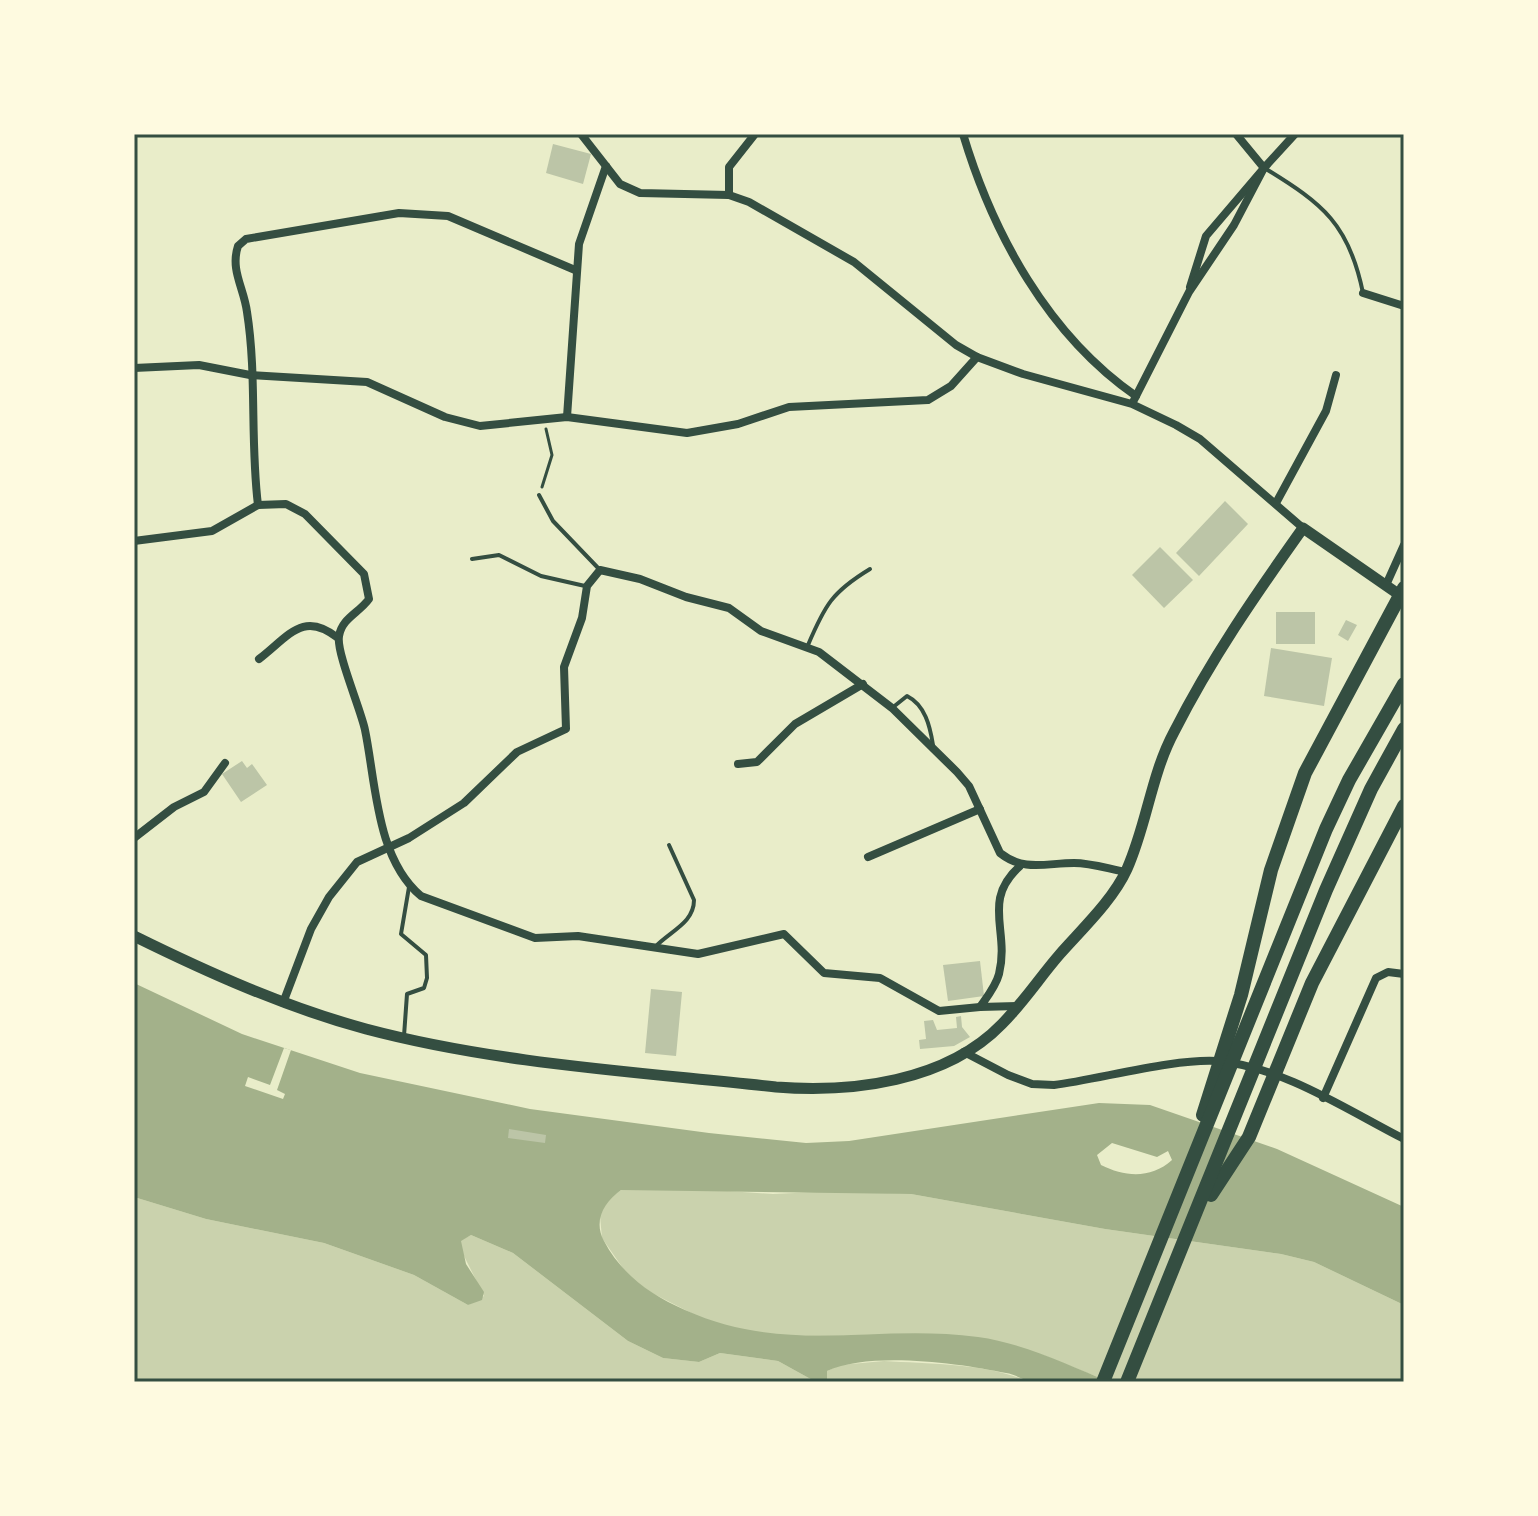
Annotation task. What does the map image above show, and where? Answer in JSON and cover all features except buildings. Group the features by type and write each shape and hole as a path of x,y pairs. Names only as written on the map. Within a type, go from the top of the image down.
{"highway":[{"path":"1154,1259 1241,995 1271,870 1305,773 1403,593"},
{"path":"1103,1382 1326,829 1349,780 1404,684"},
{"path":"1127,1382 1348,839 1404,729"},
{"path":"1191,1225 1249,1137 1312,983 1404,806"}],"street":[{"path":"581,134 620,184 640,193 729,195 778,218 877,278 956,345 977,357 1023,374 1134,400"},
{"path":"729,195 729,167 755,134"},
{"path":"963,134 996,227 1010,253 1076,344 1099,368 1134,400 1200,439 1303,528 1386,585 1403,593"},
{"path":"1236,134 1264,168"},
{"path":"1189,292 1206,236 1295,134"},
{"path":"567,417 575,270 585,217 606,166"},
{"path":"1134,400 1189,292 1234,225 1264,168"},
{"path":"258,505 253,464 247,313 234,266 238,246 246,239 399,213 429,213 448,216 575,270"},
{"path":"1363,293 1404,306"},
{"path":"134,368 216,366 250,375 367,382 445,417 480,426 567,417 687,433 738,424 789,407 928,400 951,386 977,357"},
{"path":"1276,503 1326,411 1336,375"},
{"path":"134,541 212,531 258,505 286,504 297,508 364,574 369,599 345,620 338,638"},
{"path":"134,936 283,1003 403,1038 535,1059 833,1091 917,1073 964,1052 1001,1025 1126,872 1158,764 1172,733 1231,628 1303,528"},
{"path":"1386,585 1404,545"},
{"path":"283,1003 294,966 329,897 357,862 391,847 478,794 517,752 566,729 564,667 582,618 587,586 600,570 640,579 686,597 729,608 761,631 808,645 863,684 933,748 969,786 1000,853 1020,866 1078,863 1126,872"},
{"path":"259,659 311,624 324,627 338,638 365,730 373,791 391,847 409,886 421,896 535,938 578,936 698,954 784,934 824,973 880,978 939,1011 1017,1006"},
{"path":"738,764 757,762 795,724 863,684"},
{"path":"134,838 174,807 204,792 225,763"},
{"path":"868,857 980,809"},
{"path":"980,1007 999,975 998,893 1005,879 1020,866"},
{"path":"1323,1098 1376,978 1388,972 1404,974"},
{"path":"964,1052 1032,1084 1054,1085 1217,1061 1250,1067 1323,1098 1404,1139"}],"lane":[{"path":"1264,168 1310,197 1335,219 1354,254 1363,293"},
{"path":"539,495 562,532 600,570"},
{"path":"472,559 499,555 541,576 587,586"},
{"path":"808,645 829,599 842,586 870,569"},
{"path":"892,708 907,696 917,703 931,728 933,748"},
{"path":"653,949 690,919 694,909 694,900 669,845"},
{"path":"403,1038 407,994 424,988 427,978 426,955 401,934 409,886"}],"path":[{"path":"539,495 552,455 543,418"}],"shaded area":[{"path":"134,983 242,1034 360,1073 530,1109 709,1133 806,1143 849,1141 1099,1103 1150,1105 1277,1149 1404,1207 1404,1305 1314,1262 1281,1254 1105,1229 911,1194 621,1190 610,1200 600,1219 601,1234 619,1264 638,1283 661,1298 723,1324 796,1335 903,1333 978,1337 1028,1349 1110,1382 1038,1383 964,1366 890,1360 845,1365 827,1371 827,1382 816,1382 778,1361 720,1353 699,1362 663,1358 628,1341 513,1253 471,1235 461,1241 466,1264 484,1292 482,1300 468,1305 414,1275 324,1243 206,1219 134,1197","holes":["1112,1143 1157,1157 1168,1151 1172,1160 1147,1173 1128,1174 1101,1165 1097,1155"]},
{"path":"699,1189 773,1194 838,1191 911,1194 1314,1262 1404,1305 1404,1382 1110,1382 1043,1355 931,1335 777,1336 740,1330 703,1319 652,1293 629,1277 602,1238 600,1216 608,1199 621,1190"},
{"path":"134,1197 206,1219 324,1243 414,1275 468,1305 484,1296 460,1248 461,1240 471,1235 513,1253 628,1341 663,1358 699,1362 720,1353 778,1361 816,1382 134,1382"},
{"path":"884,1361 977,1368 1030,1382 827,1382 827,1371 840,1365"}],"pier":[{"path":"284,1048 291,1050 277,1090 285,1094 283,1099 245,1086 248,1077 270,1085"}]}
